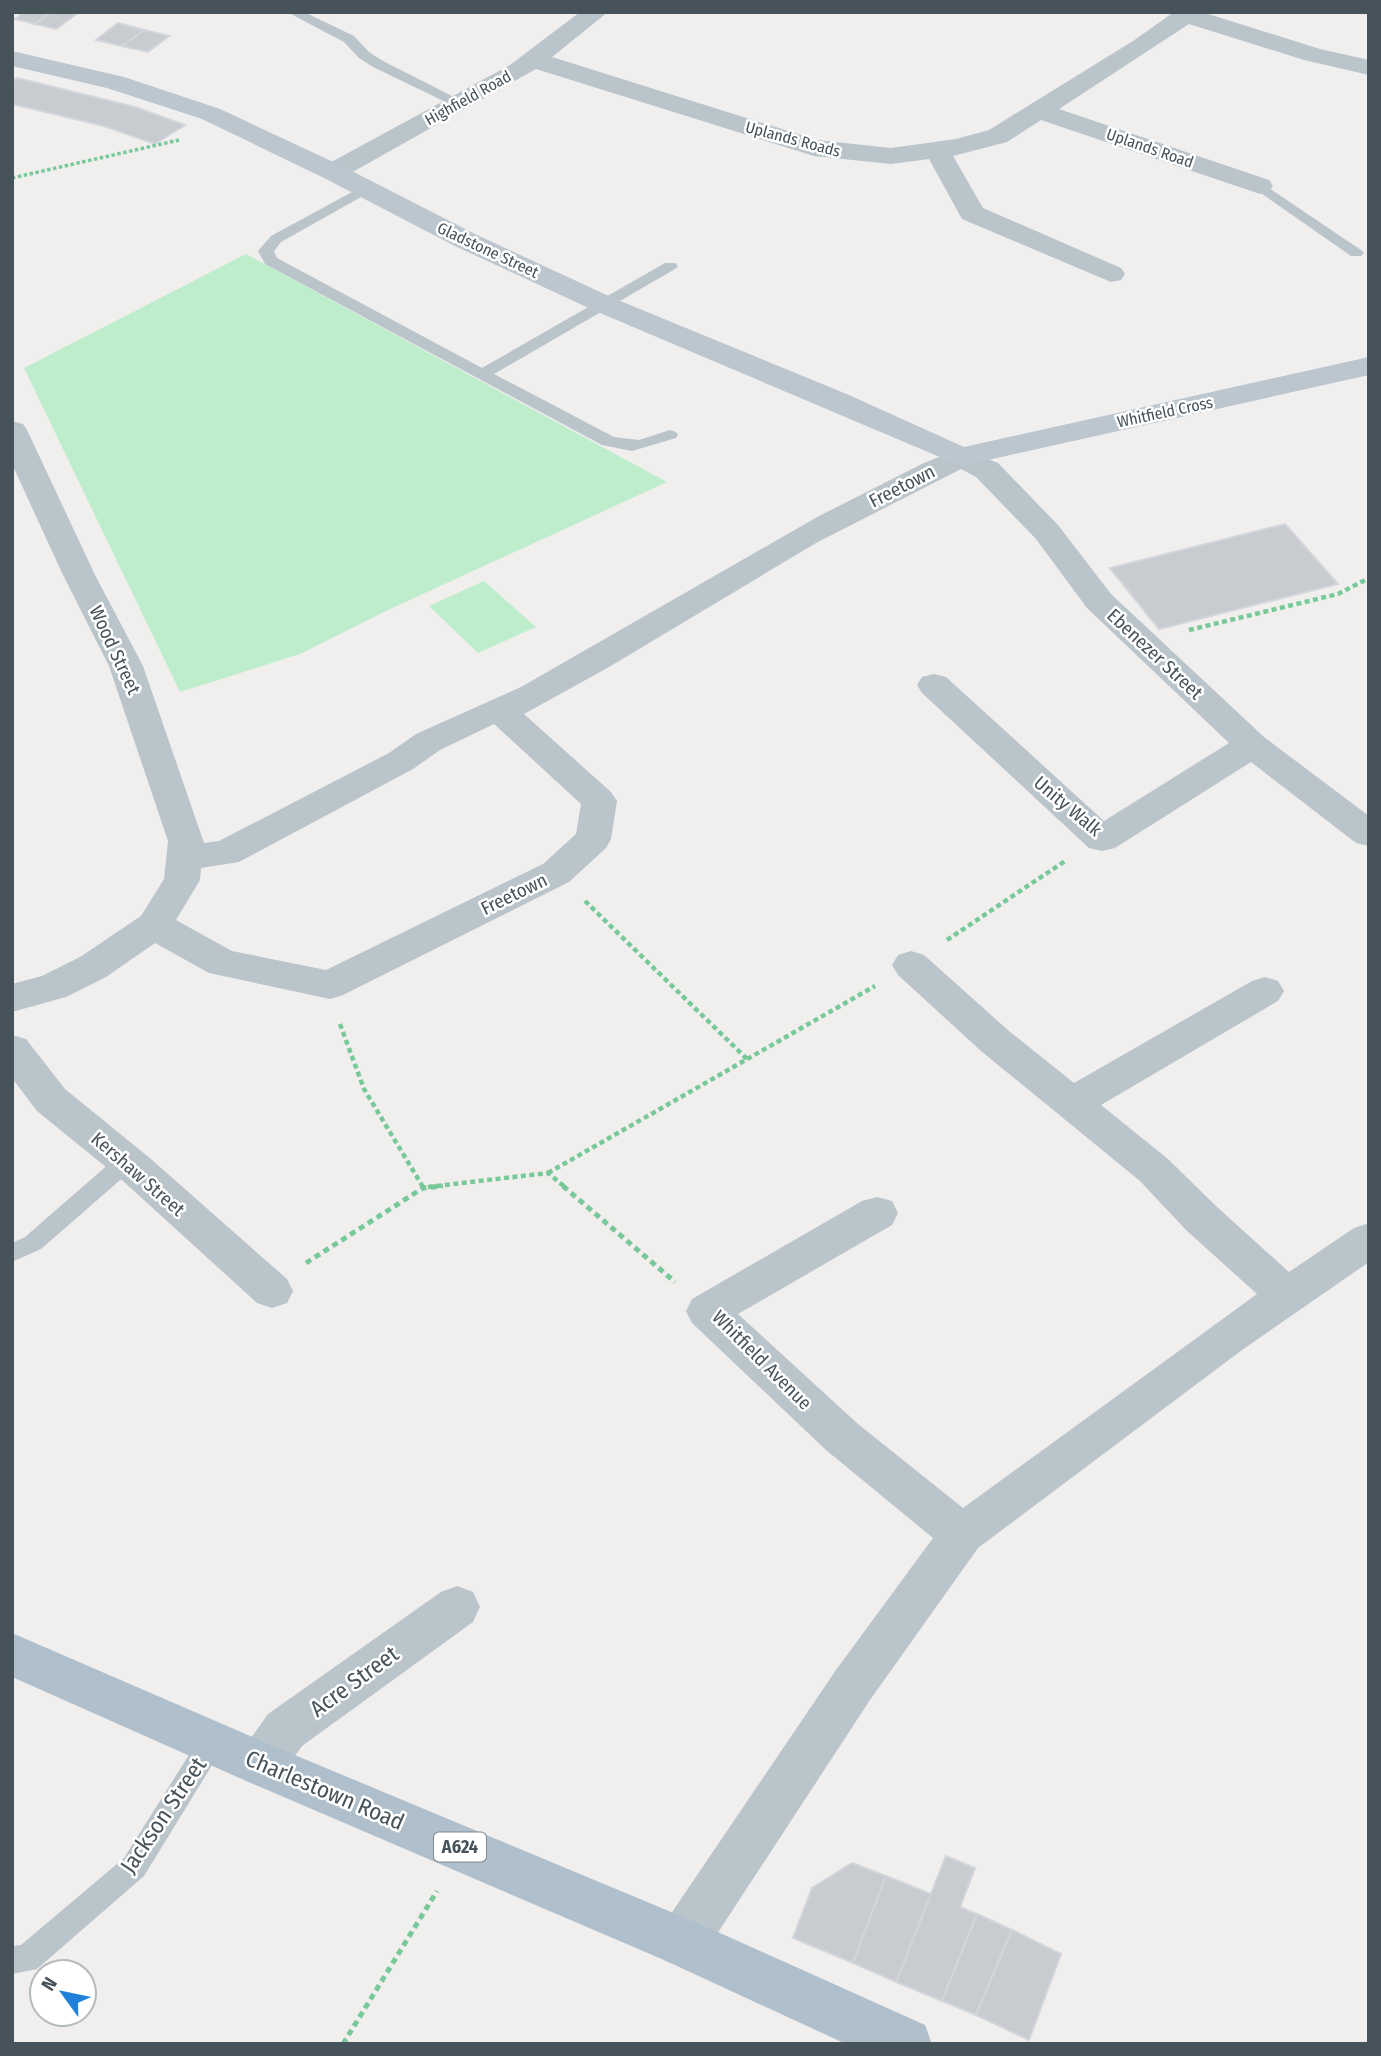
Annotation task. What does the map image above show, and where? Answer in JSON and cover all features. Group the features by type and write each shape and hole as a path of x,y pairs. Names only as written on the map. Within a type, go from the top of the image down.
{"main road":[{"name":"Charlestown Road","path":"12,1654 213,1740 261,1764 682,1942 906,2044"}],"street":[{"name":"Highfield Road","path":"333,172 461,104 534,60 596,12"},
{"name":"Uplands Roads","path":"534,60 814,148 891,156 981,142 998,136 1189,14"},
{"path":"1189,14 1312,55 1369,68"},
{"name":"Gladstone Street","path":"12,58 69,70 164,97 233,125 333,172 465,240 603,304 838,401 961,457"},
{"name":"Uplands Road","path":"1039,111 1260,186"},
{"path":"937,150 972,213 1111,274"},
{"name":"Whitfield Cross","path":"961,457 1369,366"},
{"name":"Wood Street","path":"12,430 79,575 126,666 186,841 183,868"},
{"name":"Freetown","path":"330,985 556,873 593,839 600,801 501,712 556,684 757,563 961,457"},
{"name":"Ebenezer Street","path":"961,457 987,470 1047,532 1099,601 1252,745 1369,834"},
{"name":"Unity Walk","path":"934,685 1102,839 1252,745"},
{"path":"12,998 53,986 93,967 154,925 183,868 226,853 356,786 440,736 489,711 501,712"},
{"path":"154,925 222,963 330,985"},
{"path":"911,965 995,1041 1154,1170 1201,1218 1287,1296"},
{"path":"1072,1103 1265,991"},
{"name":"Kershaw Street","path":"12,1049 51,1100 126,1161 272,1291"},
{"name":"Whitfield Avenue","path":"877,1213 707,1311 842,1437 962,1534"},
{"path":"682,1942 853,1685 962,1534 1227,1337 1369,1240"},
{"name":"Acre Street","path":"261,1764 285,1730 457,1607"}],"lane":[{"path":"293,12 349,39 364,55 378,64 461,104"},
{"path":"1260,186 1356,253"},
{"path":"365,189 276,239 265,251 270,261 608,441 627,447 670,435"},
{"path":"483,374 670,266"},
{"path":"12,1253 33,1242 126,1161"},
{"name":"Jackson Street","path":"12,1960 27,1959 134,1867 213,1740"}],"path":[{"path":"12,178 206,134 233,125"},
{"path":"1141,641 1338,594 1369,578"},
{"path":"272,1291 314,1257 423,1188 548,1173 911,965 989,910 1102,839"},
{"path":"556,873 747,1059"},
{"path":"330,985 345,1045 379,1118 423,1188"},
{"path":"548,1173 707,1311"},
{"path":"343,2044 463,1848"}],"green space":[{"path":"246,254 667,482 388,610 300,654 180,692 24,368"},
{"path":"484,581 536,627 478,653 429,606"}],"building":[{"path":"24,12 52,12 35,24 15,19"},
{"path":"52,12 79,12 56,29 35,24"},
{"path":"118,23 144,30 122,46 96,40"},
{"path":"144,30 169,36 148,52 122,46"},
{"path":"17,78 135,107 185,125 155,144 104,126 12,104 12,82"},
{"path":"1285,524 1338,584 1159,629 1110,568"},
{"path":"946,1856 975,1868 960,1907 977,1914 942,2001 896,1982"},
{"path":"852,1863 886,1876 853,1963 793,1938 812,1888"},
{"path":"886,1876 931,1894 896,1982 853,1963"},
{"path":"977,1914 1012,1930 976,2015 942,2001"},
{"path":"1012,1930 1061,1954 1029,2040 976,2015"}]}
